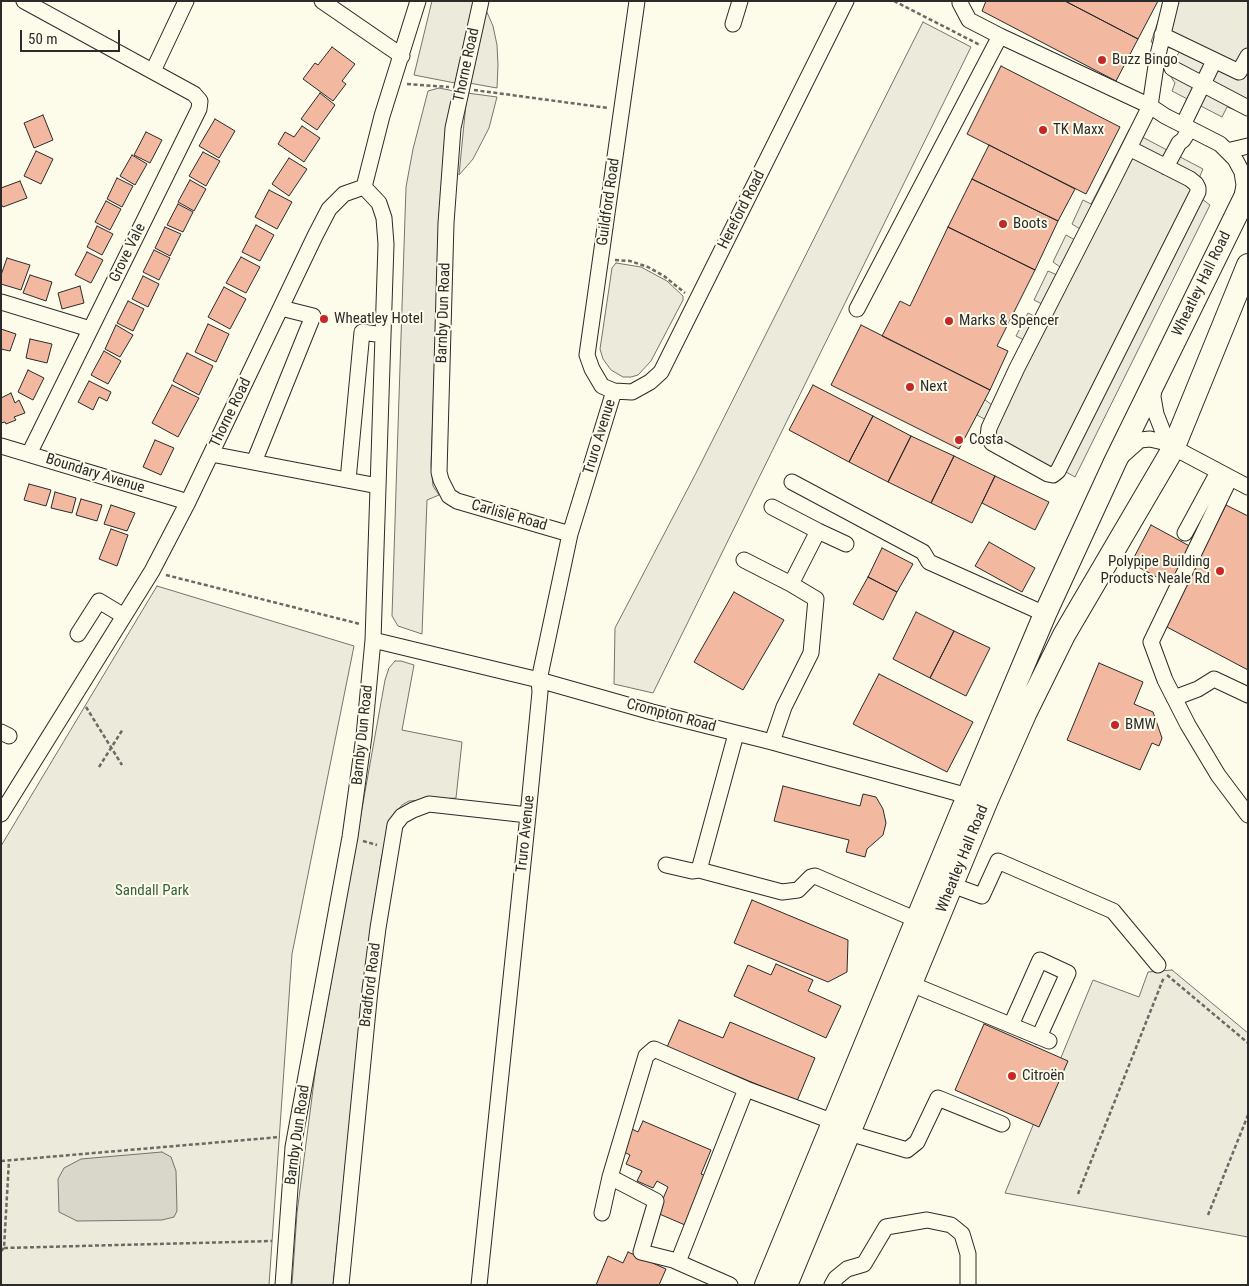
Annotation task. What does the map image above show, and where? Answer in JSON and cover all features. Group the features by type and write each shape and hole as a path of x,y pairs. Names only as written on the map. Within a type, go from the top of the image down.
{"highway":[{"name":"Wheatley Hall Road","path":"786,1285 917,920 968,796 1046,614 1115,462 1155,377 1244,200"},
{"name":"Wheatley Hall Road","path":"766,1285 911,984 987,800 1025,714 1064,635 1172,449 1248,265"}],"street":[{"name":"Grove Vale","path":"24,1 194,94 200,101 199,109 30,454"},
{"path":"153,71 186,1"},
{"path":"322,1 402,56"},
{"path":"364,187 382,116 418,1"},
{"name":"Thorne Road","path":"453,128 481,1"},
{"name":"Guildford Road","path":"614,391 602,386 592,370 587,355 637,1"},
{"path":"733,24 740,1"},
{"name":"Hereford Road","path":"614,391 632,392 650,382 661,372 846,1"},
{"path":"961,1 960,3 969,20 1150,106 1165,116 1220,144 1236,159 1242,172 1244,200"},
{"path":"1128,148 1196,184 1198,192 1058,471 1052,475 992,442 988,437 989,428 1128,148 1150,106 1162,35 1171,1"},
{"path":"1162,35 1239,72 1248,56"},
{"path":"857,309 1000,36"},
{"path":"1166,167 1179,143 1183,140 1202,84 1214,61"},
{"path":"1172,68 1248,108"},
{"name":"Barnby Dun Road","path":"449,496 440,480 439,472 446,223 453,128"},
{"path":"1228,151 1248,146"},
{"path":"1228,151 1248,157"},
{"name":"Thorne Road","path":"1,814 152,571 188,502 329,210 344,194 364,187"},
{"name":"Barnby Dun Road","path":"283,1285 293,1147 350,837 364,736 373,634 386,244 384,218 379,203 364,187"},
{"path":"1,302 90,329"},
{"path":"254,462 315,311 281,308"},
{"path":"348,480 363,326 383,335"},
{"name":"Wheatley Hall Road","path":"1155,377 1153,397 1156,414 1172,449"},
{"name":"Truro Avenue","path":"479,1285 528,815 540,692 539,680 570,534 614,391"},
{"name":"Wheatley Hall Road","path":"1115,462 1140,440 1150,438 1163,442 1172,449"},
{"name":"Boundary Avenue","path":"1,446 188,502"},
{"path":"1172,449 1248,487"},
{"path":"211,454 378,486"},
{"path":"1185,532 1224,475"},
{"path":"1224,475 1151,642 1174,698 1218,775 1248,815"},
{"path":"792,482 923,552 929,562 1046,614"},
{"name":"Carlisle Road","path":"449,496 457,501 570,534"},
{"path":"772,507 846,544"},
{"path":"791,584 818,531"},
{"path":"744,560 816,599 811,653 784,707 772,742"},
{"path":"78,634 99,601 124,616"},
{"name":"Crompton Road","path":"373,634 968,796"},
{"path":"1174,698 1198,689 1214,678 1248,695"},
{"path":"699,870 736,734"},
{"name":"Bradford Road","path":"341,1285 370,990 395,825 402,816 429,804 528,815"},
{"path":"952,884 982,896 998,861 1113,911 1158,965"},
{"path":"666,864 692,871 699,870 782,892 798,890 814,876 917,920"},
{"path":"911,984 1044,1039 1068,973 1040,960 1011,1025"},
{"path":"602,1212 610,1177 646,1056 654,1049 842,1128 907,1150 917,1142 938,1098 1002,1124"},
{"path":"678,1262 746,1089"},
{"path":"610,1177 656,1201 641,1252 678,1262 730,1285"},
{"path":"832,1285 836,1278 847,1269 864,1264 886,1227 928,1220 951,1225 962,1234 968,1254 968,1285"}],"path":[{"path":"894,1 992,51"},
{"path":"393,83 462,88 622,110"},
{"path":"600,259 630,262 648,267 664,276 696,302"},
{"path":"152,571 373,634"},
{"path":"86,707 122,765"},
{"path":"99,767 123,728"},
{"path":"350,837 391,848"},
{"path":"1078,1194 1165,974 1248,1043"},
{"path":"1208,1215 1248,1115"},
{"path":"1,1161 280,1137"},
{"path":"1,1252 4,1248 8,1160"},
{"path":"4,1248 286,1241"}],"green space":[{"path":"432,1 474,1 455,83 414,75"},
{"path":"486,10 493,26 497,45 497,88 469,83"},
{"path":"923,22 971,47 653,693 614,684 615,628 696,473"},
{"path":"439,88 454,91 437,299 431,465 433,486 439,495 427,500 422,634 398,626 392,616 406,187 413,149 428,91"},
{"path":"467,93 497,97 489,128 473,159 459,175"},
{"path":"616,263 641,267 667,281 683,296 683,300 651,361 638,375 631,377 623,377 611,370 603,359 600,349 612,268"},
{"name":"Sandall Park","path":"157,586 354,646 292,954 269,1285 1,1285 1,846"},
{"path":"395,661 414,665 402,730 462,742 456,798 409,801 402,805 394,815 389,828 381,860 356,1063 333,1285 292,1285 297,1213 316,1066 385,680 389,668"},
{"path":"1172,970 1248,1033 1248,1237 1005,1193 1093,980 1139,997 1148,972"}],"shaded area":[{"path":"1165,1 1248,1 1248,101 1241,107 1235,110 1227,107 1222,117 1172,91 1175,83 1169,68 1180,51 1151,42"},
{"path":"1129,130 1203,169 1200,176 1203,182 1202,199 1210,205 1075,477 1066,472 1061,477 983,442 980,435 986,420 977,415 984,399 992,405 1024,340 1016,336 1028,313 1036,317 1042,304 1034,300 1048,271 1057,275 1060,267 1053,262 1066,235 1075,240 1080,229 1072,224 1083,200 1091,204"},
{"path":"162,1152 171,1157 176,1171 177,1211 174,1217 162,1220 77,1221 59,1212 58,1179 64,1168 81,1159"}],"building":[{"name":"Buzz Bingo","path":"986,1 1065,1 1138,39 1116,81 982,11"},
{"path":"1065,1 1158,1 1138,39"},
{"path":"332,47 355,64 342,81 346,84 333,101 303,79 315,63 318,65"},
{"name":"TK Maxx","path":"1001,66 1120,127 1086,194 967,134"},
{"path":"320,93 335,105 317,130 301,119"},
{"path":"43,115 53,140 34,148 24,123"},
{"path":"215,119 235,131 219,158 199,146"},
{"path":"302,126 320,138 304,162 278,144 285,132 294,137"},
{"path":"146,132 162,140 150,163 134,155"},
{"path":"989,145 1075,189 1058,221 972,179"},
{"path":"36,151 53,159 41,184 24,176"},
{"path":"203,152 220,161 206,186 189,176"},
{"path":"132,155 147,164 135,185 120,176"},
{"path":"289,158 307,169 289,196 272,184"},
{"path":"117,178 133,186 122,207 107,199"},
{"name":"Boots","path":"972,179 1058,221 1035,270 948,227"},
{"path":"190,180 206,189 194,211 178,202"},
{"path":"20,181 27,198 3,207 1,204 1,188"},
{"path":"269,190 292,202 277,229 255,217"},
{"path":"106,201 121,209 110,230 95,222"},
{"path":"178,204 193,212 183,232 167,225"},
{"path":"256,225 274,235 260,261 242,252"},
{"path":"97,226 113,234 102,255 87,247"},
{"path":"165,227 181,234 170,256 155,248"},
{"name":"Marks & Spencer","path":"948,227 1035,270 997,346 1008,351 990,390 882,336 900,301 910,306"},
{"path":"154,250 170,258 159,280 143,272"},
{"path":"87,252 103,260 91,283 75,275"},
{"path":"241,257 260,267 246,293 226,283"},
{"path":"7,258 30,265 21,290 1,284 1,275"},
{"path":"30,275 52,282 46,301 23,293"},
{"path":"143,276 159,284 148,307 132,299"},
{"path":"80,286 84,303 62,309 58,293"},
{"path":"224,287 246,299 230,329 208,317"},
{"path":"128,301 144,309 133,331 117,323"},
{"path":"208,324 229,334 216,362 195,352"},
{"path":"116,325 133,335 120,357 105,349"},
{"name":"Next","path":"861,325 990,390 959,449 831,385"},
{"path":"1,329 16,334 10,351 1,349"},
{"path":"30,339 52,344 47,363 26,358"},
{"path":"104,351 121,361 108,384 91,375"},
{"path":"187,353 213,366 199,395 173,381"},
{"path":"28,370 44,378 33,400 18,392"},
{"path":"89,381 111,392 107,401 99,397 93,410 78,402"},
{"path":"172,385 199,398 178,437 152,423"},
{"path":"813,385 873,416 849,462 789,430"},
{"path":"11,393 15,403 19,400 25,413 14,417 16,420 6,424 5,422 1,423 1,398"},
{"path":"873,416 911,436 888,482 849,462"},
{"path":"911,436 954,456 931,503 888,482"},
{"path":"155,440 174,448 161,475 143,467"},
{"path":"954,456 995,476 972,523 931,503"},
{"path":"995,476 1049,502 1035,530 982,503"},
{"path":"29,484 51,490 46,506 24,500"},
{"path":"55,492 76,498 72,513 51,508"},
{"path":"81,499 102,505 97,521 76,515"},
{"path":"111,505 135,513 127,531 104,524"},
{"name":"Polypipe Building Products Neale Rd","path":"1226,505 1248,516 1248,670 1165,626"},
{"path":"1151,525 1195,549 1175,587 1131,563"},
{"path":"111,529 128,535 117,566 99,559"},
{"path":"989,542 1035,568 1022,592 975,566"},
{"path":"882,548 913,564 897,592 868,577"},
{"path":"868,577 897,592 883,620 853,604"},
{"path":"734,592 784,620 743,690 694,662"},
{"path":"916,612 954,631 930,678 893,659"},
{"path":"954,631 990,648 966,696 930,678"},
{"name":"BMW","path":"1099,663 1143,682 1134,704 1153,712 1162,738 1159,746 1152,743 1140,770 1067,740"},
{"path":"879,674 973,722 947,772 853,724"},
{"path":"783,786 860,806 863,794 876,797 883,809 886,823 883,835 867,849 865,857 846,852 849,840 774,821"},
{"path":"752,900 848,940 847,972 828,982 734,943"},
{"path":"776,964 813,980 808,991 841,1006 826,1038 734,996 748,965 771,975"},
{"path":"679,1020 723,1038 730,1022 815,1058 797,1101 667,1047"},
{"name":"Citroën","path":"984,1024 1068,1061 1039,1127 955,1090"},
{"path":"643,1121 711,1150 701,1174 706,1176 685,1225 657,1213 668,1187 657,1181 653,1188 637,1181 642,1171 626,1164 630,1155 620,1150 630,1128 638,1132"},
{"path":"628,1252 666,1269 659,1285 596,1285 608,1256 623,1263"}],"place":[{"name":"Buzz Bingo","path":"1102,60"},
{"name":"TK Maxx","path":"1043,130"},
{"name":"Boots","path":"1003,224"},
{"name":"Wheatley Hotel","path":"324,319"},
{"name":"Marks & Spencer","path":"949,321"},
{"name":"Next","path":"910,387"},
{"name":"Costa","path":"959,440"},
{"name":"Polypipe Building Products Neale Rd","path":"1220,571"},
{"name":"BMW","path":"1115,725"},
{"name":"Citroën","path":"1012,1076"}]}
